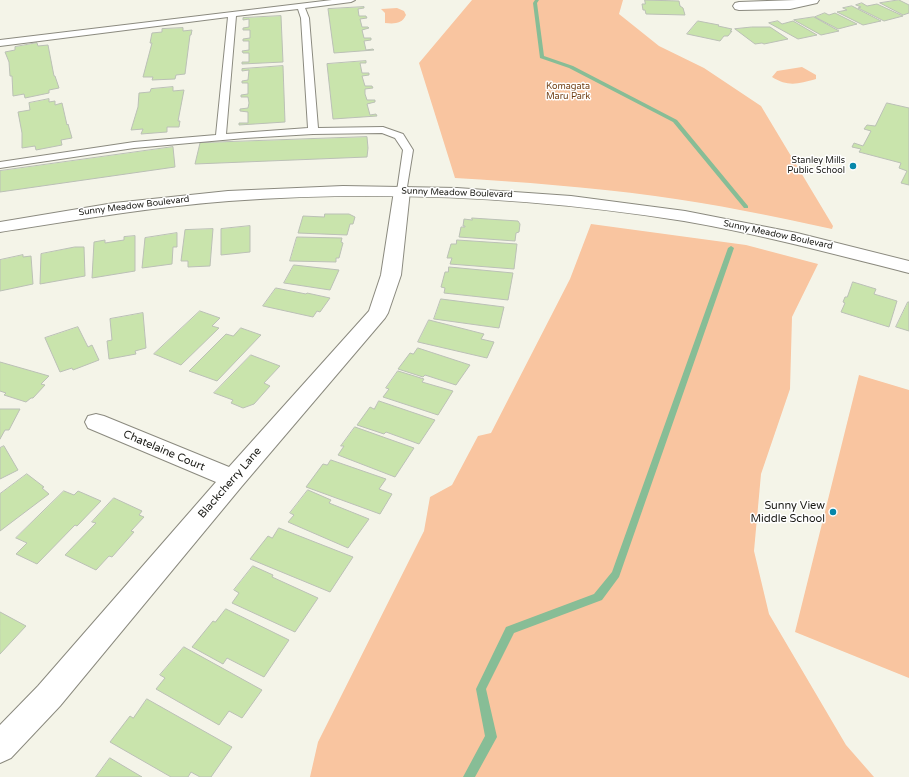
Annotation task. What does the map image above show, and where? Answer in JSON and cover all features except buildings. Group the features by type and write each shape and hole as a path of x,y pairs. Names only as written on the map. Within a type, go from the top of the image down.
{"street":[{"path":"739,6 790,5 813,0"},
{"name":"Sunny Meadow Boulevard","path":"0,227 79,213 188,199 293,192 402,191 494,193 652,211 713,221 820,244 909,267"},
{"name":"Blackcherry Lane","path":"0,747 49,696 233,479 378,313 391,276 402,191"},
{"name":"Chatelaine Court","path":"96,422 233,479"}],"lane":[{"path":"0,43 350,0"},
{"path":"301,7 305,18 313,131"},
{"path":"221,137 232,15"},
{"path":"0,165 134,144 313,131 383,130 399,136 408,150 402,191"}],"green space":[{"name":"Komagata Maru Park","path":"472,0 623,0 619,14 659,46 704,68 761,106 833,226 832,229 788,219 655,196 555,185 455,178 419,63"},
{"path":"397,8 404,11 406,15 404,18 397,23 385,23 385,13 381,9"},
{"path":"802,67 816,75 816,79 793,84 783,82 772,77 777,71"},
{"path":"591,224 746,245 818,264 792,317 790,389 761,474 754,551 769,614 846,745 874,777 310,777 318,742 424,531 430,497 452,485 478,436 491,433 570,279"},
{"path":"859,375 909,390 909,678 795,632"}],"waterway":[{"path":"537,0 535,3 542,57 571,67 675,121 746,207"},
{"path":"469,777 491,737 481,689 510,630 598,597 616,574 731,248"}],"place":[{"name":"Stanley Mills Public School","path":"853,166"},
{"name":"Sunny View Middle School","path":"833,512"}]}
